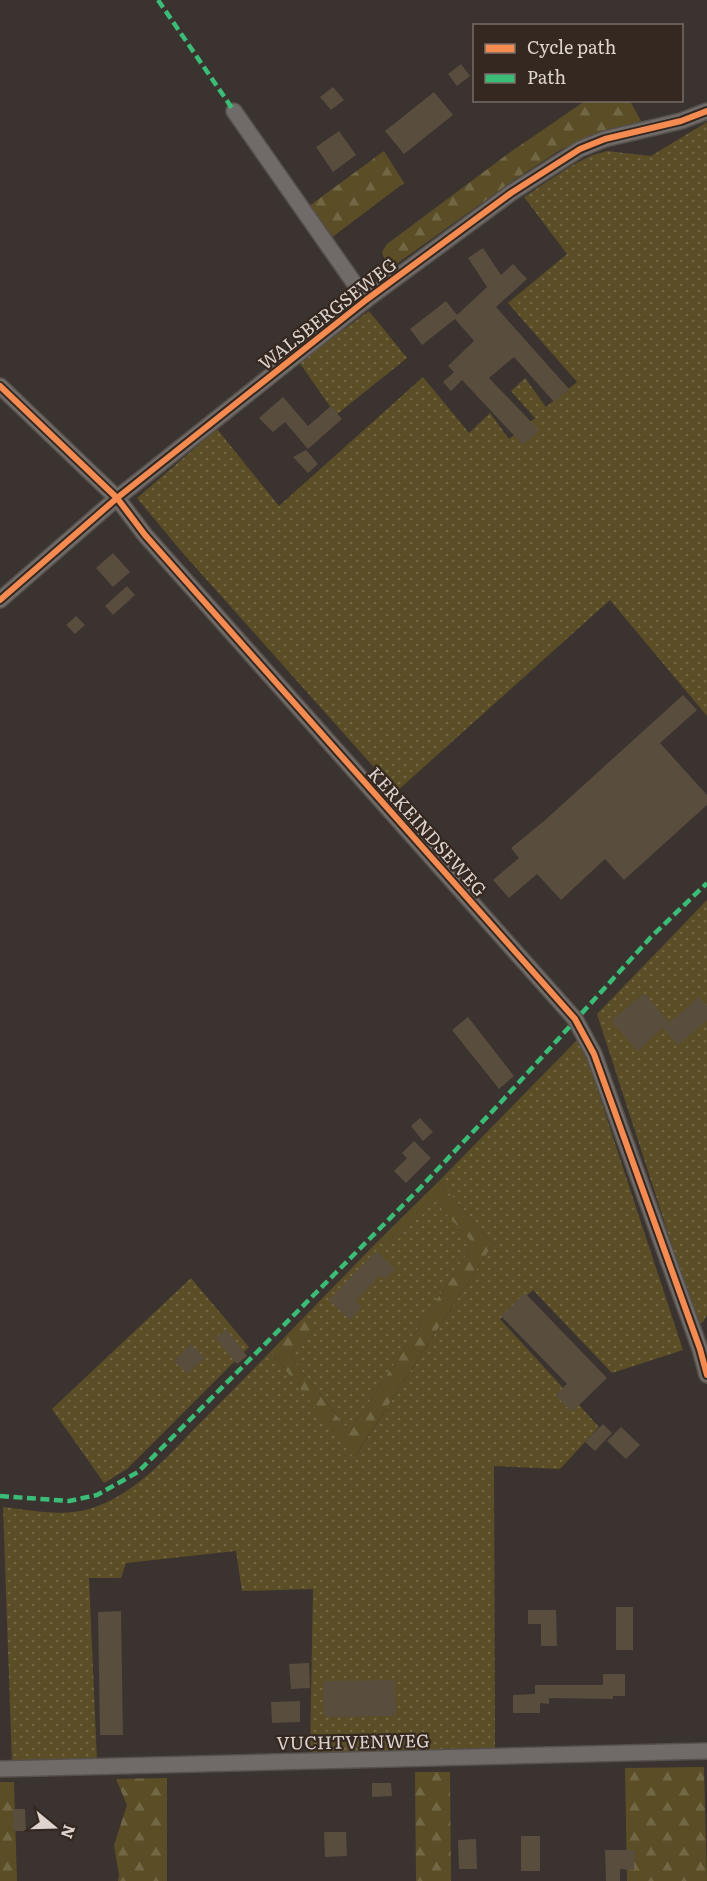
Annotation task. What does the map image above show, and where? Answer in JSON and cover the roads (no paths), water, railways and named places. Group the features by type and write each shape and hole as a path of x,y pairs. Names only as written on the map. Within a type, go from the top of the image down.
{"street":[{"path":"234,111 366,300"},
{"name":"WALSBERGSEWEG","path":"0,600 117,498 366,300 511,193 580,149 605,139 681,121 707,111"},
{"name":"KERKEINDSEWEG","path":"0,386 117,498 145,535 575,1019 594,1054 703,1342 707,1375"},
{"name":"VUCHTVENWEG","path":"0,1769 707,1751"}]}
